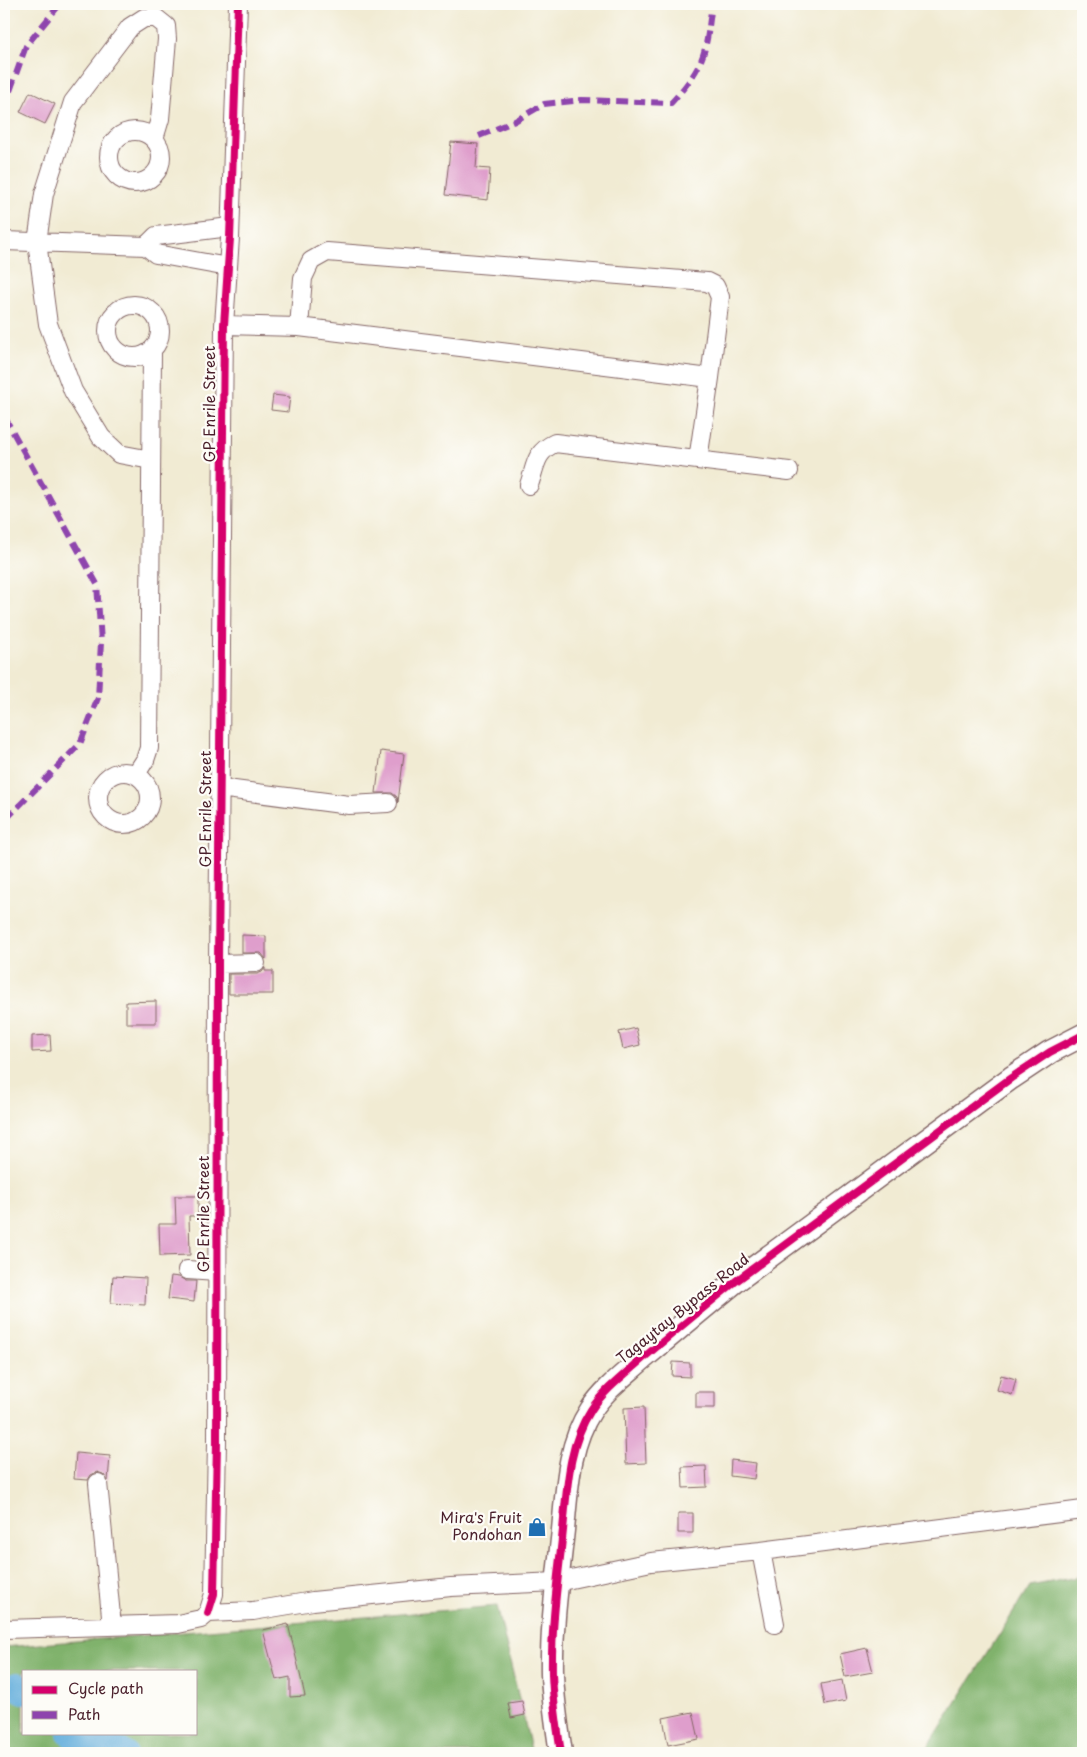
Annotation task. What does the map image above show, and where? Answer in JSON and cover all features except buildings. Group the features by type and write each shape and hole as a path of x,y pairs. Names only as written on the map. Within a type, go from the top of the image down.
{"main road":[{"name":"Tagaytay Bypass Road","path":"562,1753 555,1719 552,1673 553,1635 568,1480 576,1439 586,1418 606,1392 692,1316 775,1252 1011,1078 1083,1035"}],"street":[{"name":"GP Enrile Street","path":"208,1613 214,1594 217,1442 219,788 224,325 230,227 238,4"},
{"path":"151,460 119,454 101,437 73,390 48,324 38,242 44,194 73,102 130,27 144,18 156,18 166,26 167,40 160,119 154,139"},
{"path":"146,246 156,236 230,227"},
{"path":"4,241 146,246 156,254 228,267"},
{"path":"299,327 303,278 311,261 326,252 707,282 715,286 720,297 698,460"},
{"path":"224,325 299,327 710,378"},
{"path":"136,774 145,760 149,748 152,351"},
{"path":"529,485 539,455 544,448 555,442 789,471"},
{"path":"219,788 349,805 388,803"},
{"path":"218,964 256,963"},
{"path":"187,1270 217,1272"},
{"path":"98,1483 112,1626"},
{"path":"4,1629 185,1623 201,1619 208,1613 253,1611 313,1601 451,1587 557,1582 651,1562 1083,1510"},
{"path":"761,1550 775,1624"}],"green space":[{"path":"1083,1576 1083,1753 924,1753 1030,1586"},
{"path":"497,1606 532,1753 4,1753 4,1647"}],"waterway":[{"path":"17,1686 22,1689"},
{"path":"72,1734 83,1742 123,1753"}],"marked path":[{"path":"4,108 26,46 60,4"},
{"path":"479,136 515,121 544,104 582,100 671,103 690,80 702,58 708,35 712,4"},
{"path":"4,416 97,584 101,642 98,698 80,744 4,821"}],"cycle path":[{"path":"208,1613 214,1594 217,1442 218,964 224,325 230,238 238,4"},
{"path":"561,1753 552,1674 555,1602 573,1453 583,1424 596,1403 621,1377 736,1281 1011,1078 1050,1052 1083,1035"}],"place":[{"name":"Mira's Fruit Pondohan","path":"537,1527"}]}
